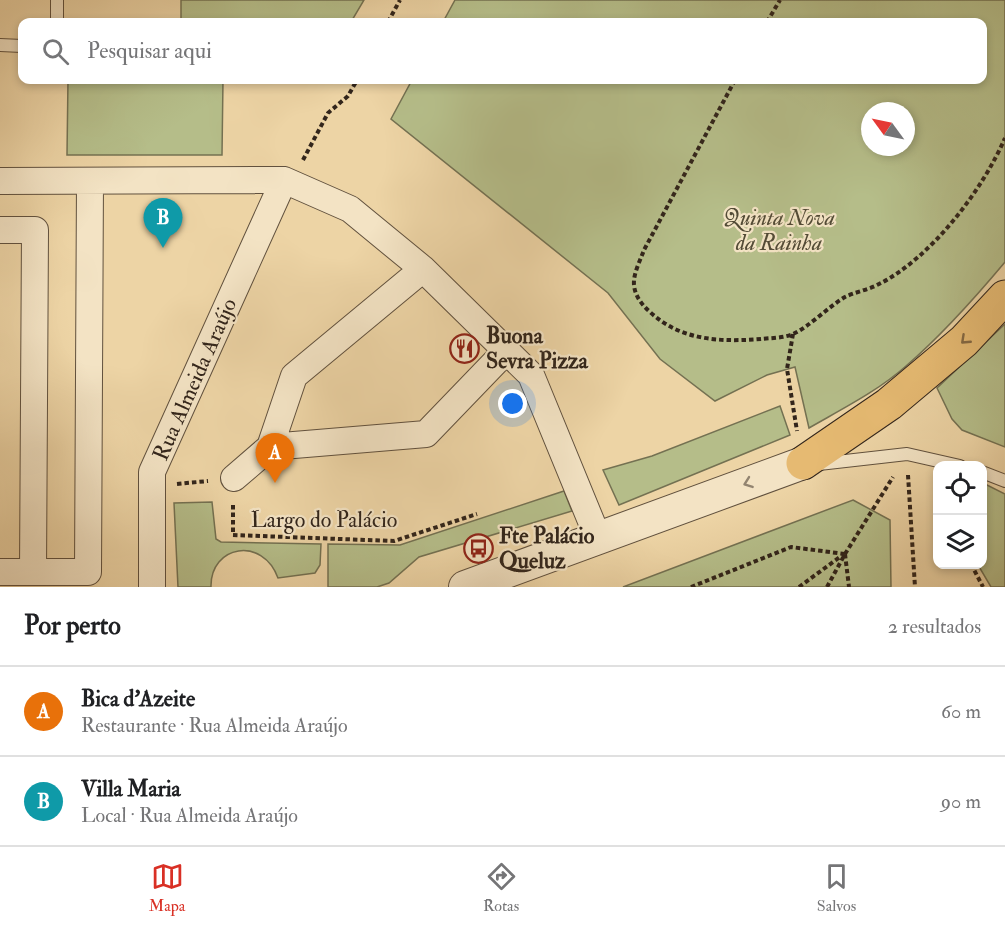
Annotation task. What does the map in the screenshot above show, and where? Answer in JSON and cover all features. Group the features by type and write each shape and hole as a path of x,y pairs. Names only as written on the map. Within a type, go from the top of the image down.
{"highway":[{"path":"802,463 889,404 964,341 1005,297"}],"street":[{"path":"0,181 90,181 292,173 350,209 423,269 531,375 598,538"},
{"name":"Rua Almeida Araújo","path":"152,587 152,472 292,173"},
{"path":"0,572 88,572 90,181"},
{"path":"0,230 34,230 33,572"},
{"path":"234,478 270,447 294,376 423,269"},
{"path":"270,447 426,434 506,351"},
{"path":"465,587 802,463"}],"lane":[{"path":"57,0 57,18"},
{"path":"0,45 18,46"},
{"path":"802,463 825,464 907,454 941,461"},
{"path":"987,474 1005,481"}],"path":[{"path":"390,18 400,0"},
{"path":"769,18 780,0"},
{"path":"292,173 328,113 348,96 355,84"},
{"path":"733,84 644,250 636,271 634,285 640,303 662,323 686,335 726,341 792,334 845,297 878,285 893,276 922,253 949,226 970,198 1005,138"},
{"path":"792,334 787,369 802,463"},
{"path":"827,587 907,454"},
{"path":"907,454 915,587"},
{"name":"Largo do Palácio","path":"152,487 234,478 233,535 394,541 477,514"},
{"path":"691,587 791,547 845,554"},
{"path":"799,587 845,554"},
{"path":"845,554 849,587"},
{"path":"974,569 983,587"}],"green space":[{"path":"181,0 364,0 353,18 181,18"},
{"name":"Quinta Nova da Rainha","path":"455,0 1005,0 1005,262 982,290 932,342 872,392 809,428 795,367 767,375 715,401 660,359 608,293 391,119 410,84 987,84 987,18 445,18"},
{"path":"68,84 223,84 222,155 67,155"},
{"path":"1005,324 1005,447 962,430 952,419 937,388"},
{"path":"780,406 790,435 619,505 603,470 652,456"},
{"path":"987,485 1005,494 1005,587 991,587 980,569 987,569"},
{"path":"564,491 572,511 419,557 389,583 377,587 328,587 328,544 400,545"},
{"path":"853,500 890,520 891,587 623,587"},
{"path":"212,502 216,539 221,542 321,544 320,565 315,573 278,578 271,565 261,556 250,551 239,551 219,562 213,573 211,587 178,587 174,503"}],"place":[{"name":"Villa Maria","path":"163,248"},
{"name":"Buona Sevra Pizza","path":"465,348"},
{"name":"Bica d'Azeite","path":"275,483"},
{"name":"Fte Palácio Queluz","path":"478,548"}]}
